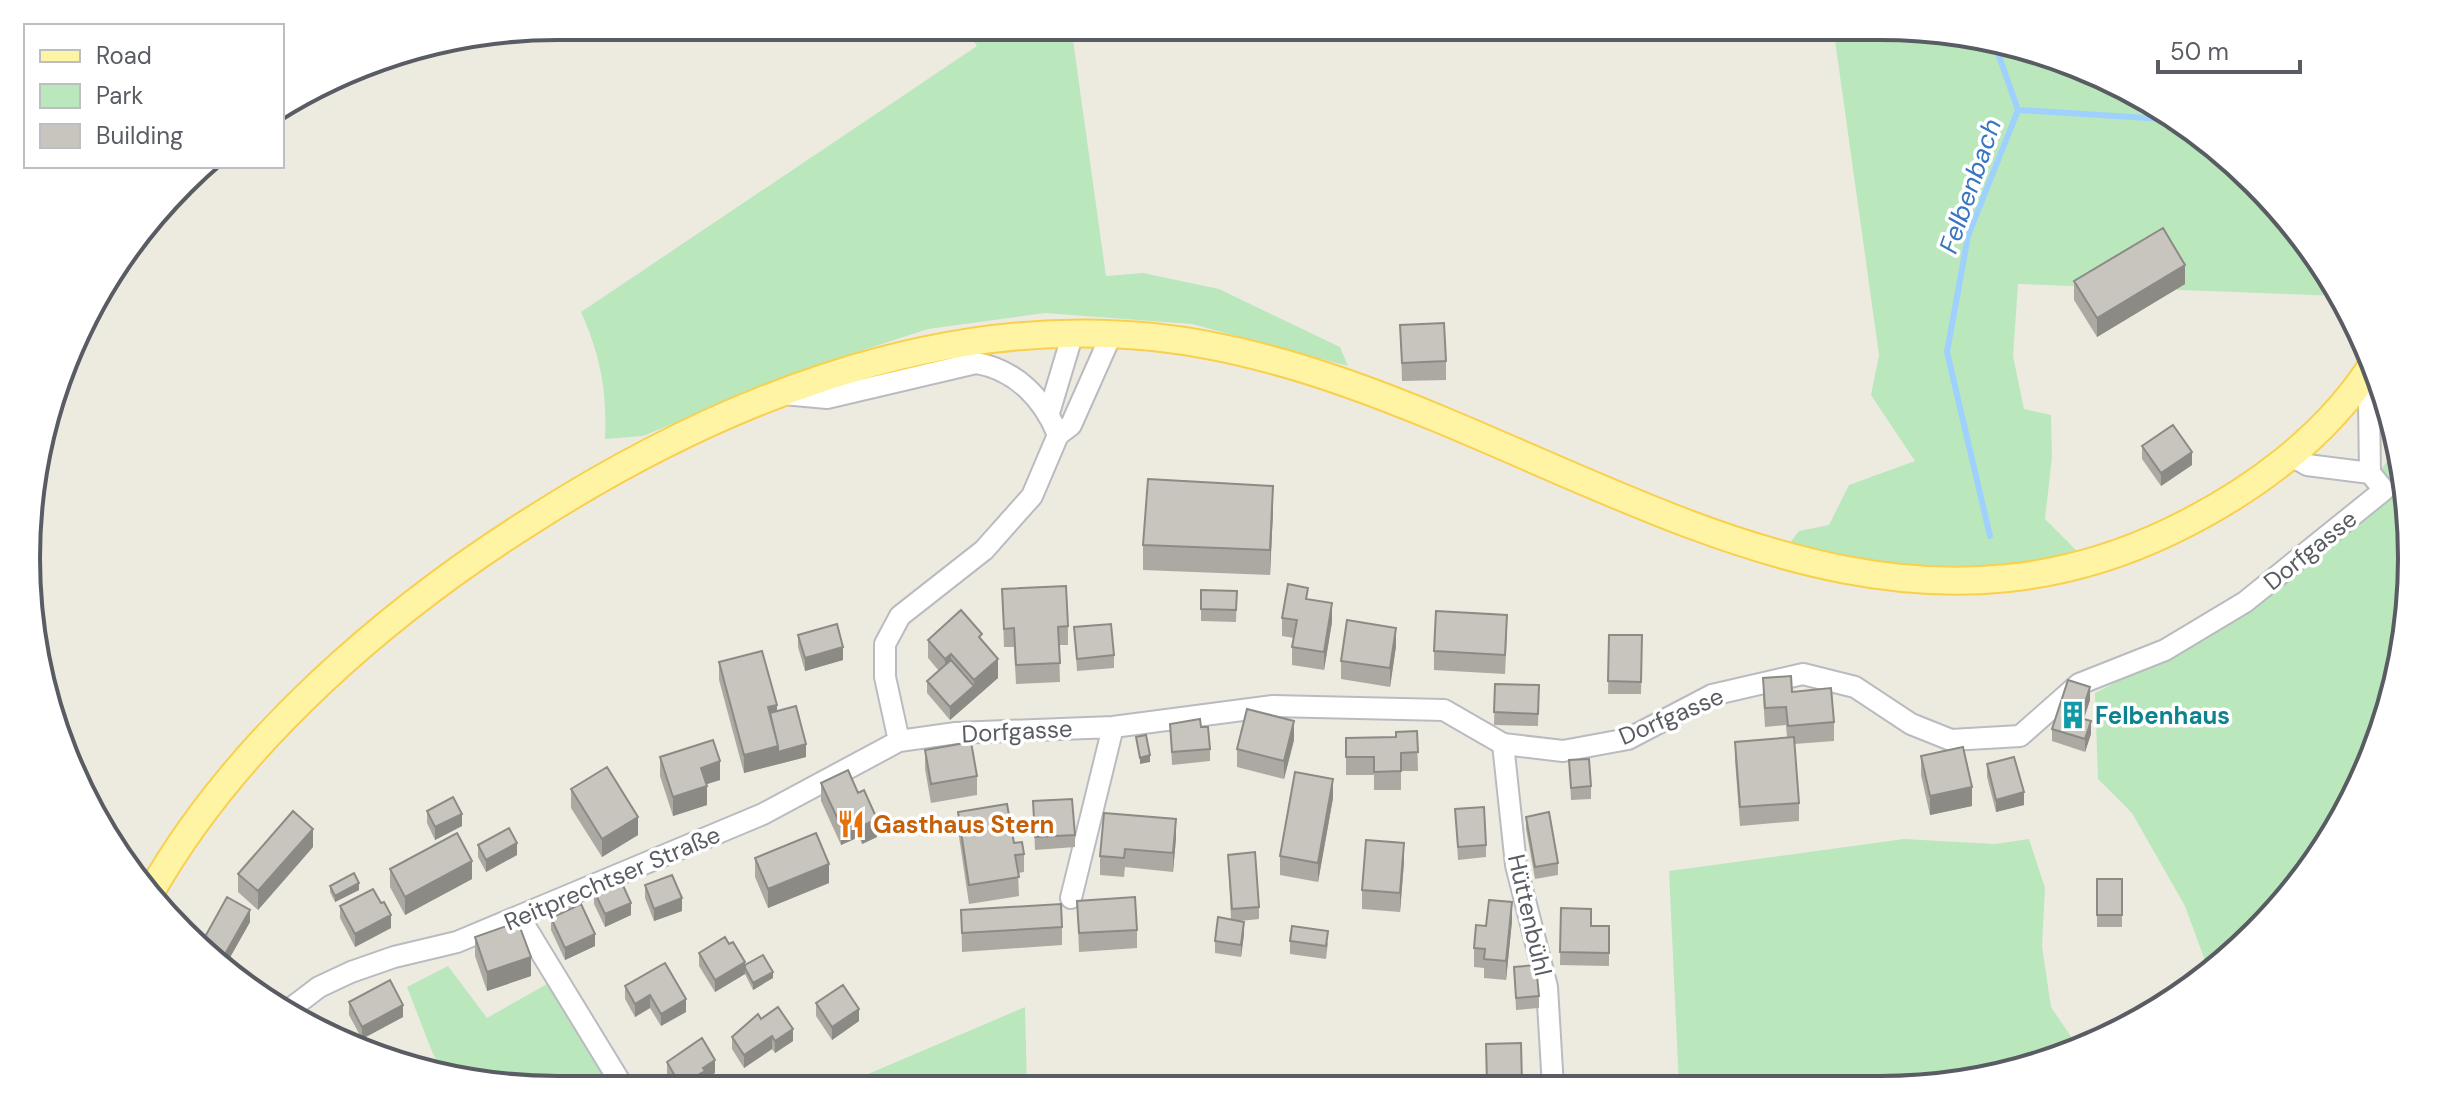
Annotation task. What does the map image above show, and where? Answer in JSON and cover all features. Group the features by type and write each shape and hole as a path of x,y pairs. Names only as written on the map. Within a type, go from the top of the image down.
{"main road":[{"path":"156,884 207,809 247,762 343,664 403,613 512,532 633,459 778,394 838,373 949,345 1073,333 1112,333 1214,347 1350,382 1483,435 1702,531 1766,553 1890,579 1960,581 2027,575 2145,544 2213,509 2290,455 2364,374"}],"street":[{"path":"1049,413 1073,333"},
{"path":"899,741 885,677 885,644 900,616 984,550 1032,496 1058,435 1071,425 1112,333"},
{"path":"778,394 827,398 976,363 996,367 1015,377 1049,413 1058,435"},
{"path":"2290,455 2307,465 2370,473 2369,386"},
{"name":"Dorfgasse","path":"899,741 934,736 1113,727 1273,706 1444,710 1503,744 1563,751 1628,739 1712,695 1803,674 1855,687 1911,724 1951,740 2020,736 2079,684 2165,650 2245,602 2384,490 2370,473"},
{"path":"892,710 934,736"},
{"path":"1071,898 1105,770 1113,727"},
{"name":"Reitprechtser Straße","path":"296,1005 319,987 351,972 394,957 457,942 520,918 763,814 899,741"},
{"name":"Hüttenbühl","path":"1503,744 1516,865 1547,987 1552,1076"},
{"path":"520,918 616,1076"}],"green space":[{"path":"972,40 1073,40 1106,276 1143,273 1219,289 1340,347 1348,366 1192,324 1045,313 928,329 808,368 643,436 605,439 601,374 581,312 977,46"},
{"path":"1835,40 1914,41 1981,50 2047,67 2109,93 2168,127 2222,169 2269,216 2327,296 2018,284 2013,356 2024,409 2051,415 2052,457 2045,519 2079,553 1995,570 1928,574 1789,544 1799,531 1829,525 1849,485 1915,461 1871,395 1879,355"},
{"path":"2388,460 2397,524 2397,592 2388,659 2371,725 2345,787 2311,846 2269,900 2205,961 2185,906 2132,813 2098,779 2095,693 2217,630 2392,496 2382,468"},
{"path":"1904,839 1995,844 2029,839 2045,888 2042,946 2051,1007 2073,1039 2014,1058 1948,1072 1880,1076 1679,1076 1669,871"},
{"path":"448,966 487,1018 547,984 605,1076 524,1075 437,1061 407,987"},
{"path":"1025,1007 1027,1076 863,1076"}],"building":[{"path":"2163,228 2185,265 2097,318 2074,281"},
{"path":"1444,323 1446,361 1402,363 1400,325"},
{"path":"2173,425 2192,452 2161,473 2142,446"},
{"path":"1148,479 1273,486 1270,550 1143,545"},
{"path":"1288,584 1308,588 1306,599 1332,603 1324,652 1292,647 1297,620 1282,618"},
{"path":"1066,586 1068,626 1058,627 1060,663 1016,665 1014,628 1004,629 1002,589"},
{"path":"1201,590 1237,591 1236,610 1201,609"},
{"path":"961,610 998,659 974,680 951,654 945,659 928,640"},
{"path":"1436,611 1507,615 1505,655 1434,651"},
{"path":"1347,620 1396,628 1390,668 1341,661"},
{"path":"837,624 843,647 805,658 798,635"},
{"path":"1111,624 1114,655 1077,659 1074,627"},
{"path":"1609,635 1642,635 1641,682 1608,681"},
{"path":"762,651 777,705 768,707 778,746 744,755 719,662"},
{"path":"951,660 974,686 950,707 927,681"},
{"path":"1791,676 1792,692 1831,688 1834,722 1788,726 1786,707 1765,708 1763,678"},
{"name":"Felbenhaus","path":"2068,680 2090,687 2080,718 2091,721 2085,739 2052,729"},
{"path":"1495,684 1539,685 1538,714 1494,712"},
{"path":"796,706 806,744 778,752 770,713"},
{"path":"1247,709 1294,721 1284,761 1237,749"},
{"path":"1200,719 1201,727 1208,727 1210,749 1172,752 1170,724"},
{"path":"1417,731 1418,752 1401,753 1401,771 1374,772 1374,757 1346,757 1346,738 1396,737 1396,732"},
{"path":"1146,735 1150,755 1140,758 1136,737"},
{"path":"1794,737 1799,803 1740,807 1735,742"},
{"path":"713,740 720,761 701,768 707,786 673,797 660,757"},
{"path":"971,742 977,776 931,784 925,750"},
{"path":"1963,747 1972,787 1930,796 1921,756"},
{"path":"2014,757 2024,792 1996,800 1987,764"},
{"path":"1589,759 1591,786 1571,788 1569,760"},
{"path":"607,767 638,817 602,839 571,789"},
{"path":"848,770 858,793 864,790 877,819 862,826 859,818 841,826 821,783"},
{"path":"1295,772 1333,779 1318,863 1280,856"},
{"path":"453,797 462,814 435,827 427,811"},
{"path":"1072,799 1075,835 1035,837 1033,801"},
{"path":"1007,804 1014,843 1022,842 1024,854 1015,855 1019,877 969,885 958,812"},
{"path":"1484,807 1486,845 1458,847 1455,809"},
{"path":"293,811 313,829 258,891 238,874"},
{"path":"1549,812 1558,863 1535,867 1526,817"},
{"path":"1104,813 1176,819 1173,853 1125,849 1124,858 1100,856"},
{"path":"509,828 517,843 486,860 478,845"},
{"path":"457,833 472,861 405,897 390,869"},
{"path":"816,833 829,864 768,889 755,858"},
{"path":"1366,840 1404,843 1400,893 1362,890"},
{"path":"1255,852 1259,907 1232,909 1228,855"},
{"path":"354,873 359,883 335,896 330,886"},
{"path":"672,875 682,898 654,909 645,885"},
{"path":"620,879 631,903 605,914 594,891"},
{"path":"2097,879 2122,879 2122,915 2097,915"},
{"path":"373,889 391,915 355,934 340,906"},
{"path":"227,897 250,910 225,954 205,937"},
{"path":"1135,897 1137,930 1079,933 1077,901"},
{"path":"1489,900 1512,902 1506,961 1484,959 1485,949 1474,948 1476,925 1486,926"},
{"path":"581,904 595,934 565,948 551,918"},
{"path":"1061,904 1062,927 962,933 961,910"},
{"path":"1561,908 1591,909 1591,926 1609,926 1609,953 1560,952"},
{"path":"1218,917 1244,922 1241,945 1215,941"},
{"path":"518,922 531,957 487,972 475,937"},
{"path":"1292,926 1328,931 1326,946 1290,941"},
{"path":"725,937 729,944 733,942 745,962 715,980 699,953"},
{"path":"763,955 773,972 753,983 745,965"},
{"path":"665,963 686,999 661,1014 650,995 635,1004 625,986"},
{"path":"1536,965 1539,996 1516,998 1514,967"},
{"path":"390,980 403,1005 362,1027 349,1002"},
{"path":"843,985 859,1009 832,1027 816,1003"},
{"path":"778,1007 793,1029 775,1041 772,1036 744,1055 732,1037 758,1014 761,1019"},
{"path":"702,1038 715,1060 696,1076 675,1076 667,1062"},
{"path":"1521,1043 1522,1076 1487,1076 1486,1044"}],"waterway":[{"name":"Felbenbach","path":"1990,536 1947,352 1968,236 2018,110 1998,54"},
{"path":"2018,110 2154,118"}],"place":[{"name":"Felbenhaus","path":"2073,715"},
{"name":"Gasthaus Stern","path":"851,824"}]}
